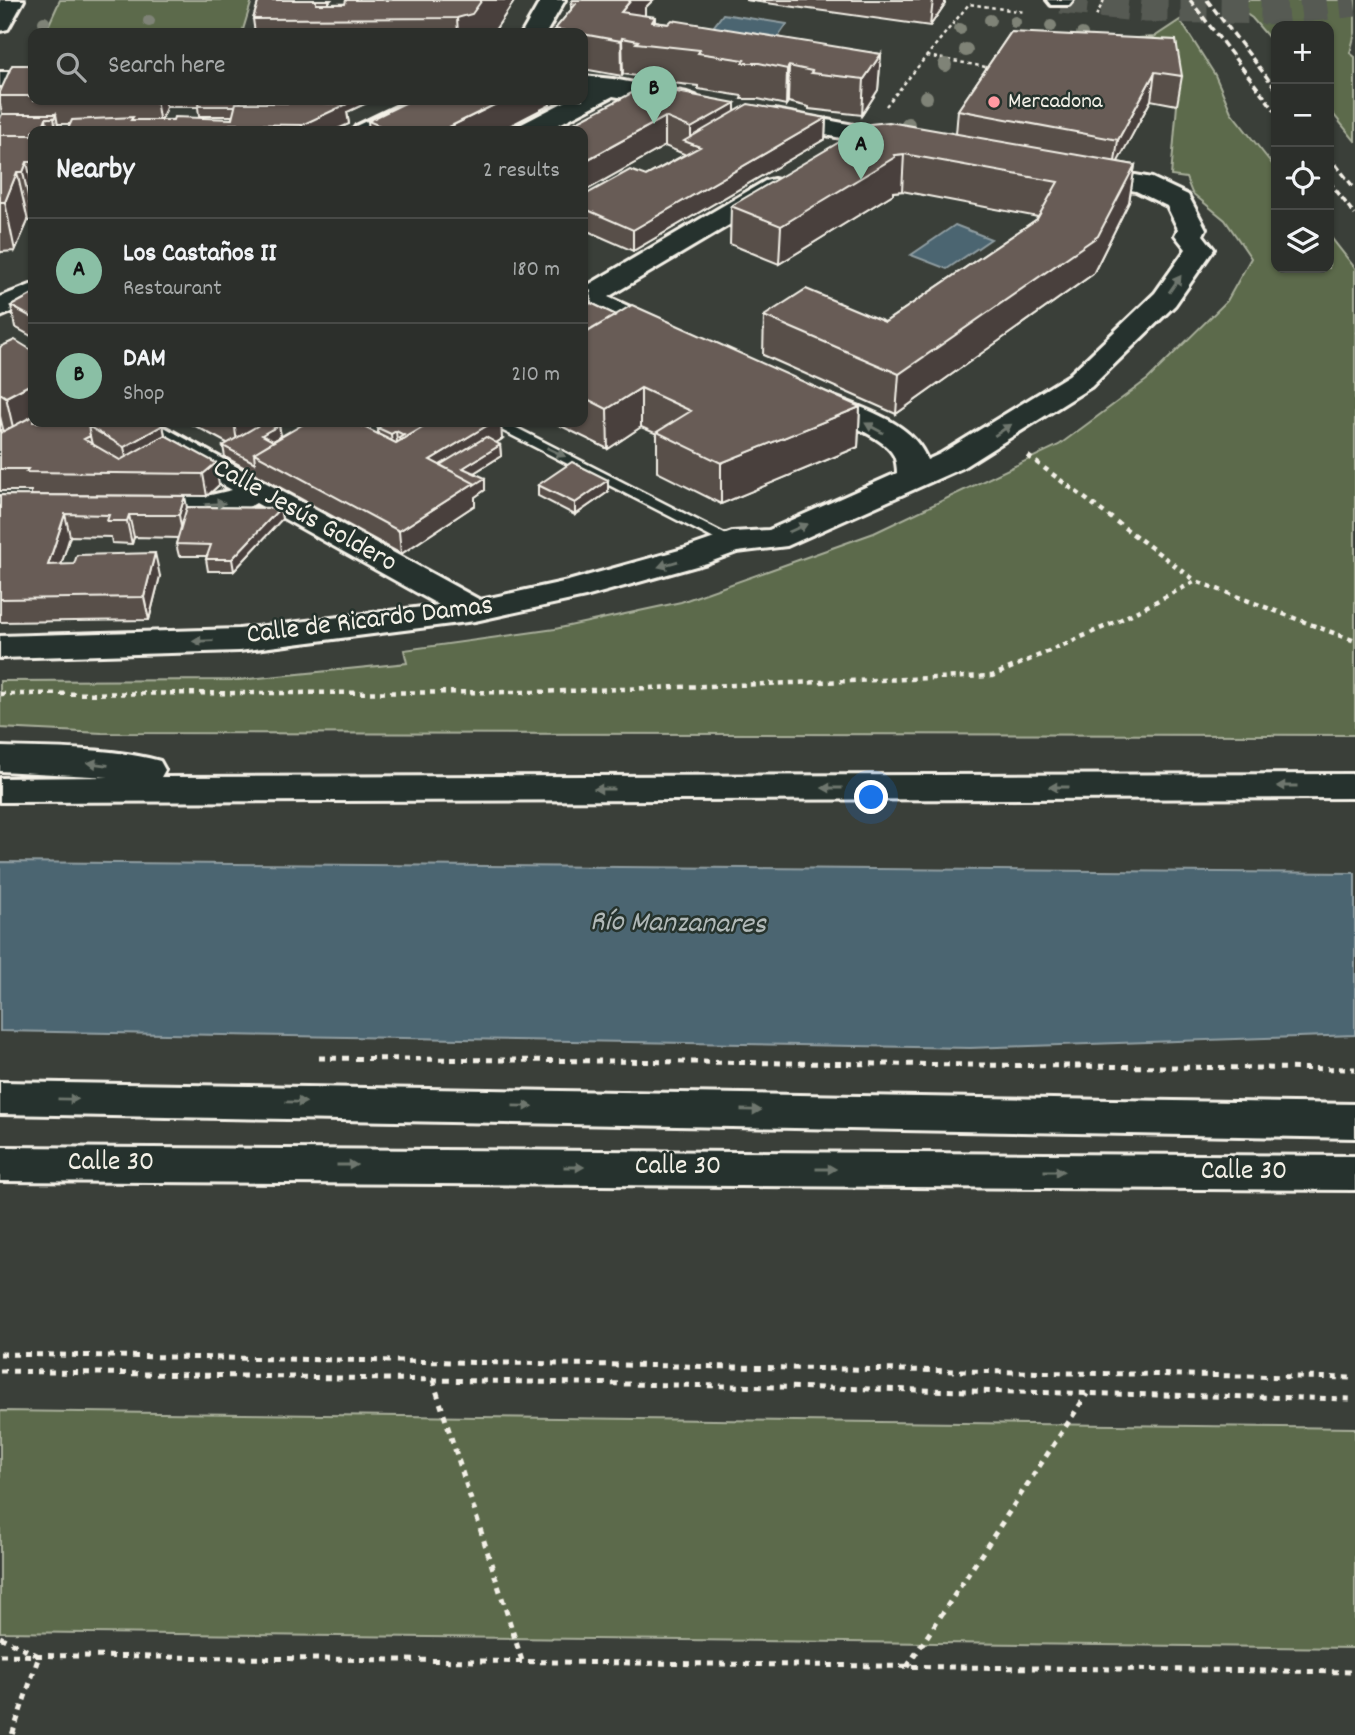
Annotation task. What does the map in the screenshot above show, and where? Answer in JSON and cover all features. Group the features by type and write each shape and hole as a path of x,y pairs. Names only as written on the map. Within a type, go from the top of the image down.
{"main road":[{"path":"0,24 12,0"},
{"path":"537,28 553,0"},
{"path":"0,79 28,79"},
{"path":"588,84 705,104"},
{"path":"588,99 613,86"},
{"path":"375,126 420,105"},
{"path":"537,126 577,105"},
{"path":"744,112 926,146"},
{"path":"832,153 863,135"},
{"name":"Calle de Ricardo Damas","path":"0,647 239,640 475,611 573,590 695,556 732,542 775,539 912,466 985,441 1080,381 1122,344 1165,299 1200,249 1189,235 1192,229 1178,201 1143,184 1062,170"},
{"path":"588,296 797,174"},
{"path":"0,309 28,295"},
{"path":"588,300 687,343"},
{"path":"788,388 864,422 898,441 912,466"},
{"name":"Calle Jesús Goldero","path":"142,427 475,611"},
{"path":"105,505 211,505 235,502 254,489"},
{"path":"0,759 86,762 312,790"},
{"path":"0,790 1355,786"},
{"path":"0,1098 1355,1121"},
{"name":"Calle 30","path":"0,1164 1355,1173"},
{"path":"0,1186 254,1165"}],"lane":[{"path":"505,427 732,542"}],"path":[{"path":"880,113 969,4"},
{"path":"927,56 1002,70"},
{"path":"1019,449 1196,581 1355,641"},
{"path":"0,694 536,692 992,676 1118,621 1196,581"},
{"path":"307,1058 1355,1069"},
{"path":"0,1354 1355,1378"},
{"path":"0,1371 1355,1399"},
{"path":"433,1380 523,1664"},
{"path":"906,1668 1087,1394"},
{"path":"0,1637 39,1656"},
{"path":"0,1655 523,1664 1355,1672"},
{"path":"12,1735 39,1656"}],"green space":[{"path":"60,0 252,0 244,28 47,28"},
{"path":"1226,0 1355,0 1355,33 1350,53 1355,57 1355,141 1334,115 1334,21 1271,21 1271,40 1252,18"},
{"path":"1180,20 1215,75 1231,112 1271,163 1271,273 1334,273 1334,241 1355,268 1355,735 102,733 0,728 0,681 238,680 407,663 404,650 555,629 681,602 874,533 1059,445 1148,379 1227,301 1251,258 1225,220 1192,193 1186,178 1171,176 1177,105 1171,68 1010,46 1154,37"},
{"path":"0,1411 1355,1428 1355,1648 0,1632"}],"water":[{"path":"723,14 787,24 776,40 711,30"},
{"path":"955,225 991,239 947,269 911,255"},
{"name":"Río Manzanares","path":"0,862 1355,873 1355,1035 970,1048 0,1031"}],"building":[{"path":"259,0 316,0 316,4 345,4 346,0 482,0 472,14 457,18 253,19"},
{"path":"573,0 631,0 621,12 655,17 652,22 668,24 672,20 881,54 864,79 811,73 812,71 789,66 787,69 759,63 742,63 744,60 698,53 700,50 588,35 588,28 556,28 576,4 571,3"},
{"path":"1011,32 1176,40 1182,76 1155,72 1118,140 958,110"},
{"path":"12,65 28,65 28,96 0,96"},
{"path":"645,86 735,103 691,128 665,117 588,159 588,126 569,126"},
{"path":"748,104 826,118 633,230 588,210 588,193 630,170 646,176 700,147 684,141"},
{"path":"198,105 235,105 235,106"},
{"path":"236,105 345,105 302,125 69,126 72,120 133,117 131,120 173,120 174,117 232,119"},
{"path":"401,105 494,105 451,126 380,126 368,121"},
{"path":"2,114 56,114 54,118 46,118 43,126 28,126 28,135 0,135"},
{"path":"889,122 1135,165 1098,236 899,374 764,316 806,289 885,322 1037,219 1058,182 904,154 894,155 895,157 781,226 731,206 870,124"},
{"path":"0,135 28,135 28,162 23,172 17,172 5,202 0,202"},
{"path":"28,297 28,315 11,306"},
{"path":"591,303 616,315 588,331 588,305"},
{"path":"632,305 860,407 721,463 657,432 691,411 641,388 607,409 588,400 588,332"},
{"path":"15,340 28,348 28,386 6,397 0,393 0,347"},
{"path":"28,419 28,427 88,427 90,436 84,439 120,460 165,435 216,463 203,474 26,472 28,469 0,469 0,433"},
{"path":"90,427 159,427 124,447"},
{"path":"255,427 276,427 262,435 273,441 290,431 254,453 255,463 223,446"},
{"path":"298,427 364,427 396,443 423,427 485,427 430,460 474,483 399,531 254,453"},
{"path":"424,427 402,440 399,438 404,435 396,431 391,434 378,428"},
{"path":"486,437 500,445 463,468 485,478 474,485 440,465"},
{"path":"572,462 608,480 575,503 538,485"},
{"path":"0,495 185,496 179,515 129,515 127,521 107,521 109,515 65,514 48,565 74,564 77,555 155,553 144,597 0,599"},
{"path":"187,507 280,508 232,559 206,559 211,545 176,544"}],"tunnel":[{"path":"1061,0 1146,9 1286,11 1355,3"}],"railway":[{"path":"1190,0 1271,105"},
{"path":"1207,0 1272,84"},
{"path":"1334,162 1355,189"},
{"path":"1334,188 1355,215"}],"place":[{"name":"Mercadona","path":"994,102"},
{"name":"DAM","path":"654,124"},
{"name":"Los Castaños II","path":"861,180"}]}
